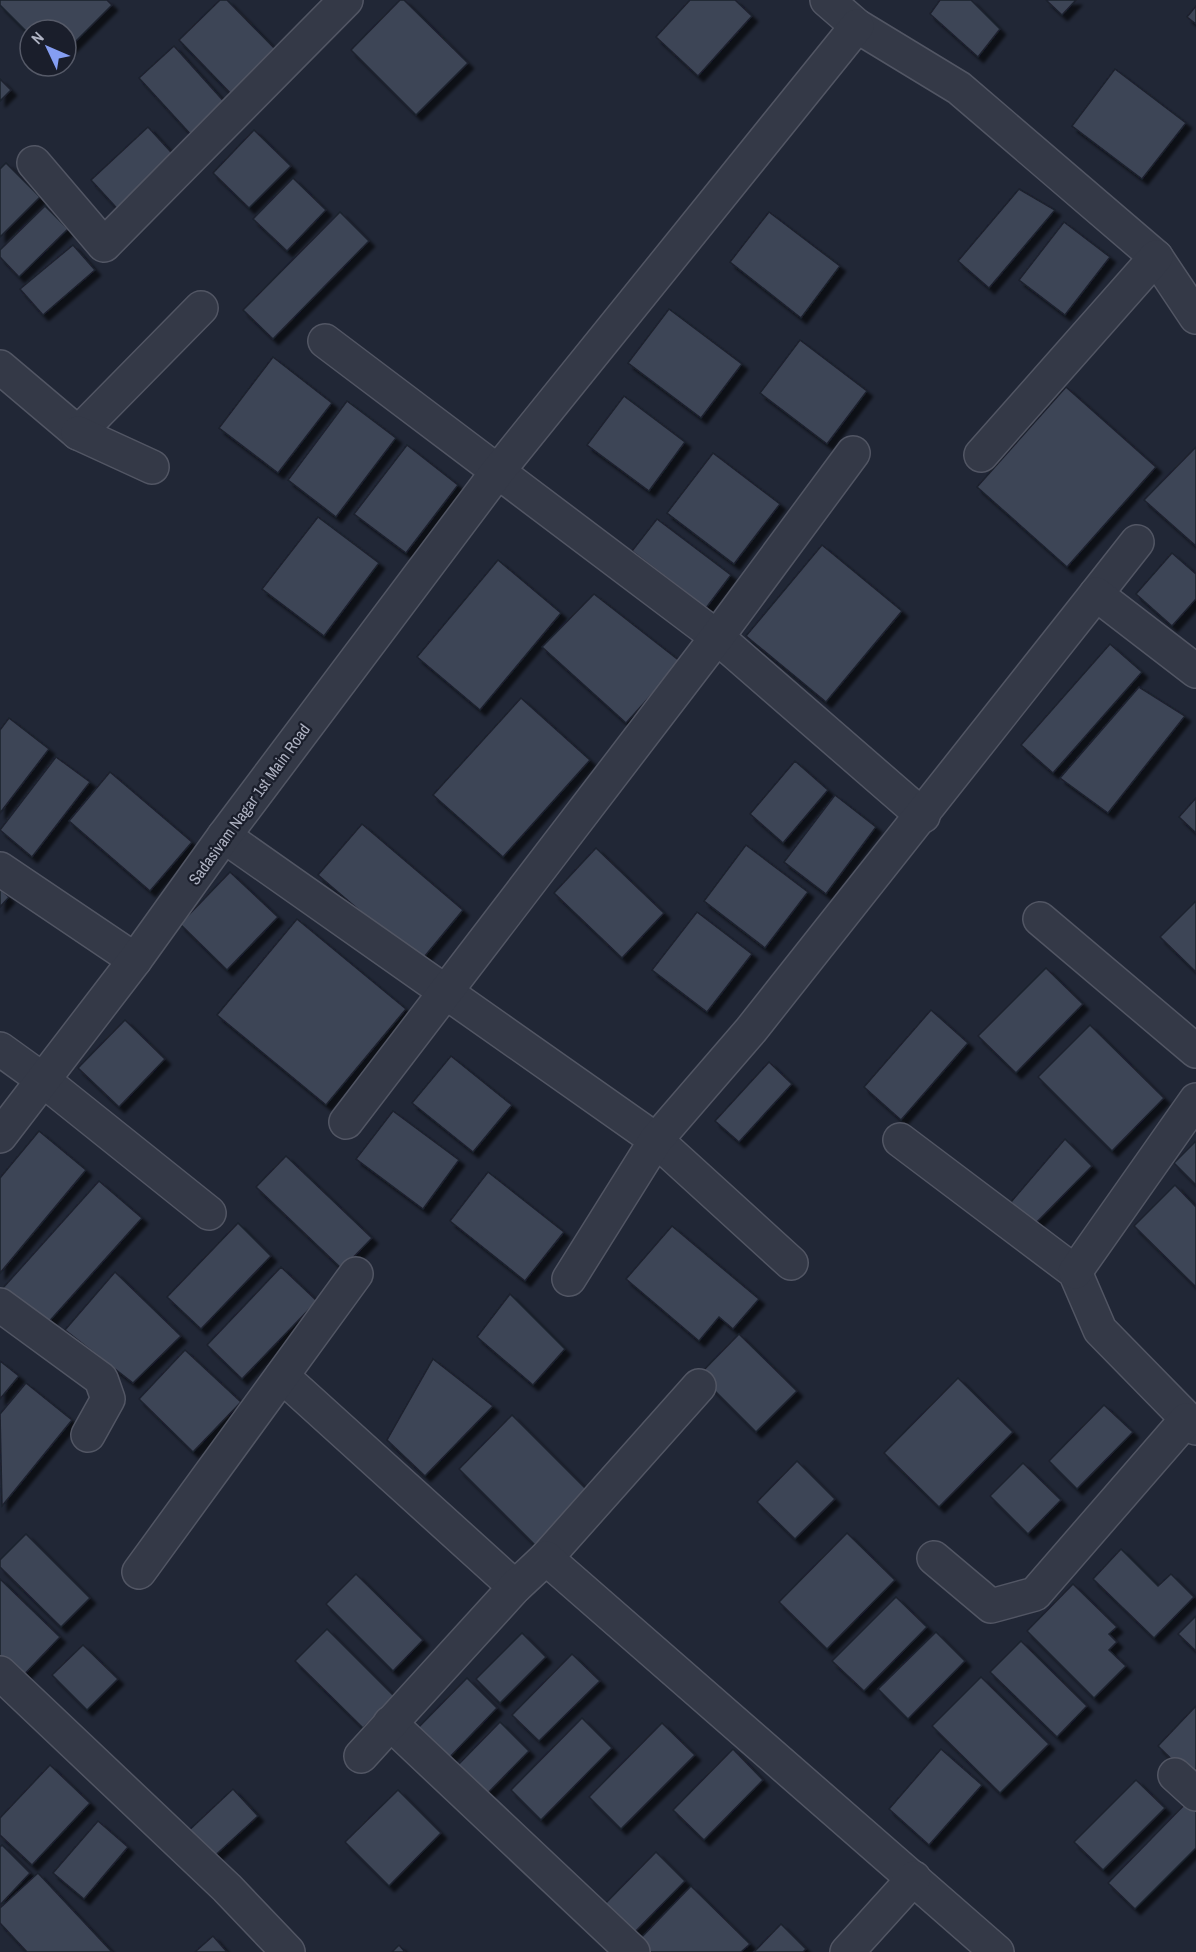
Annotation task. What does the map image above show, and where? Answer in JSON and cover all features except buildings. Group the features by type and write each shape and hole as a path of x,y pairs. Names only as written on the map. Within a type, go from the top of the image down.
{"street":[{"path":"34,163 104,245 346,0"},
{"path":"827,0 857,26 958,88 1156,257 1196,317"},
{"name":"Sadasivam Nagar 1st Main Road","path":"0,1136 135,960 224,836 498,471 857,26"},
{"path":"981,455 1156,257"},
{"path":"78,433 201,308"},
{"path":"325,341 717,637 923,816"},
{"path":"0,367 78,433 152,466"},
{"path":"346,1122 443,992 717,637 853,453"},
{"path":"569,1279 656,1140 751,1030 923,816 1137,542"},
{"path":"1096,594 1196,671"},
{"path":"224,836 656,1140 791,1263"},
{"path":"0,868 135,960"},
{"path":"1040,919 1196,1051"},
{"path":"0,1049 43,1080 209,1213"},
{"path":"1075,1272 1196,1100"},
{"path":"900,1140 1075,1272 1100,1330 1191,1424 1035,1594 991,1605 934,1558"},
{"path":"140,1572 356,1274"},
{"path":"0,1305 101,1379 108,1399 88,1435"},
{"path":"282,1376 516,1587"},
{"path":"360,1756 516,1587 546,1558 699,1386"},
{"path":"546,1558 997,1952"},
{"path":"0,1673 227,1888 288,1952"},
{"path":"390,1723 633,1952"},
{"path":"847,1952 914,1878"}]}
